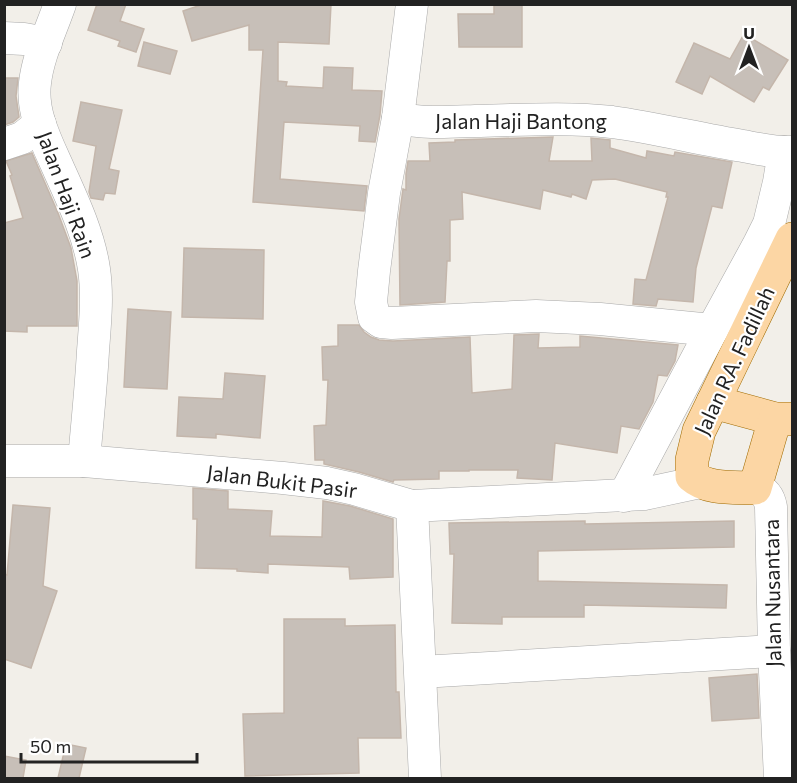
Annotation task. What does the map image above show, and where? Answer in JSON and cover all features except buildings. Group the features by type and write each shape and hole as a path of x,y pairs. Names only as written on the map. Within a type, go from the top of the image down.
{"main road":[{"name":"Jalan RA. Fadillah","path":"700,482 691,474 699,431 792,239"},
{"path":"713,402 784,419"},
{"name":"Jalan Nusantara","path":"700,482 730,488 755,488 784,419"}],"street":[{"name":"Jalan Haji Rain","path":"60,4 35,83 36,112 71,197 90,249 93,267 96,292 95,327 84,461"},
{"path":"412,4 398,118 384,193 374,271 371,308 374,317 381,322 392,323 547,317 600,319 712,330"},
{"path":"4,38 46,43"},
{"name":"Jalan Haji Bantong","path":"398,118 430,122 543,119 611,122 669,131 712,141 788,152"},
{"path":"4,144 22,138 40,124"},
{"path":"624,496 769,224 788,152"},
{"name":"Jalan Bukit Pasir","path":"4,460 84,461 283,478 327,483 412,506 624,496 700,482"},
{"name":"Jalan Nusantara","path":"755,488 764,492 770,500 771,507 780,778"},
{"path":"412,506 425,778"},
{"path":"421,672 774,651"}]}
